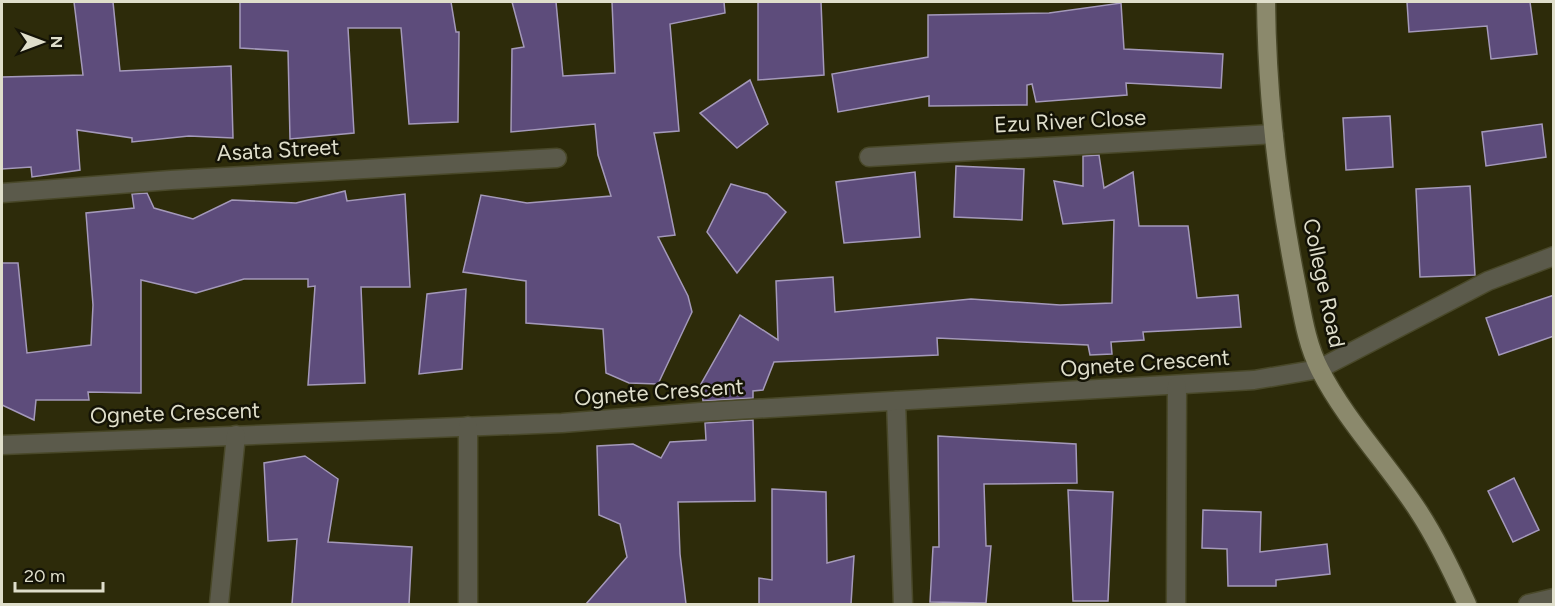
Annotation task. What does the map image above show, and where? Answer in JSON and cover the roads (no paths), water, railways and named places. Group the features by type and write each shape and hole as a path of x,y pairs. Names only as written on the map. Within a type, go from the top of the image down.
{"main road":[{"name":"College Road","path":"1266,2 1274,134 1292,260 1309,341 1319,369 1419,512 1452,570 1467,604"}],"street":[{"name":"Ezu River Close","path":"869,157 1274,134"},
{"name":"Asata Street","path":"2,193 171,180 557,158"},
{"name":"Ognete Crescent","path":"2,445 562,423 1254,380 1319,369 1488,281 1554,256"},
{"path":"1176,604 1178,386"},
{"path":"896,401 903,604"},
{"path":"468,426 468,604"},
{"path":"219,604 236,435"},
{"path":"1527,604 1554,598"}]}
